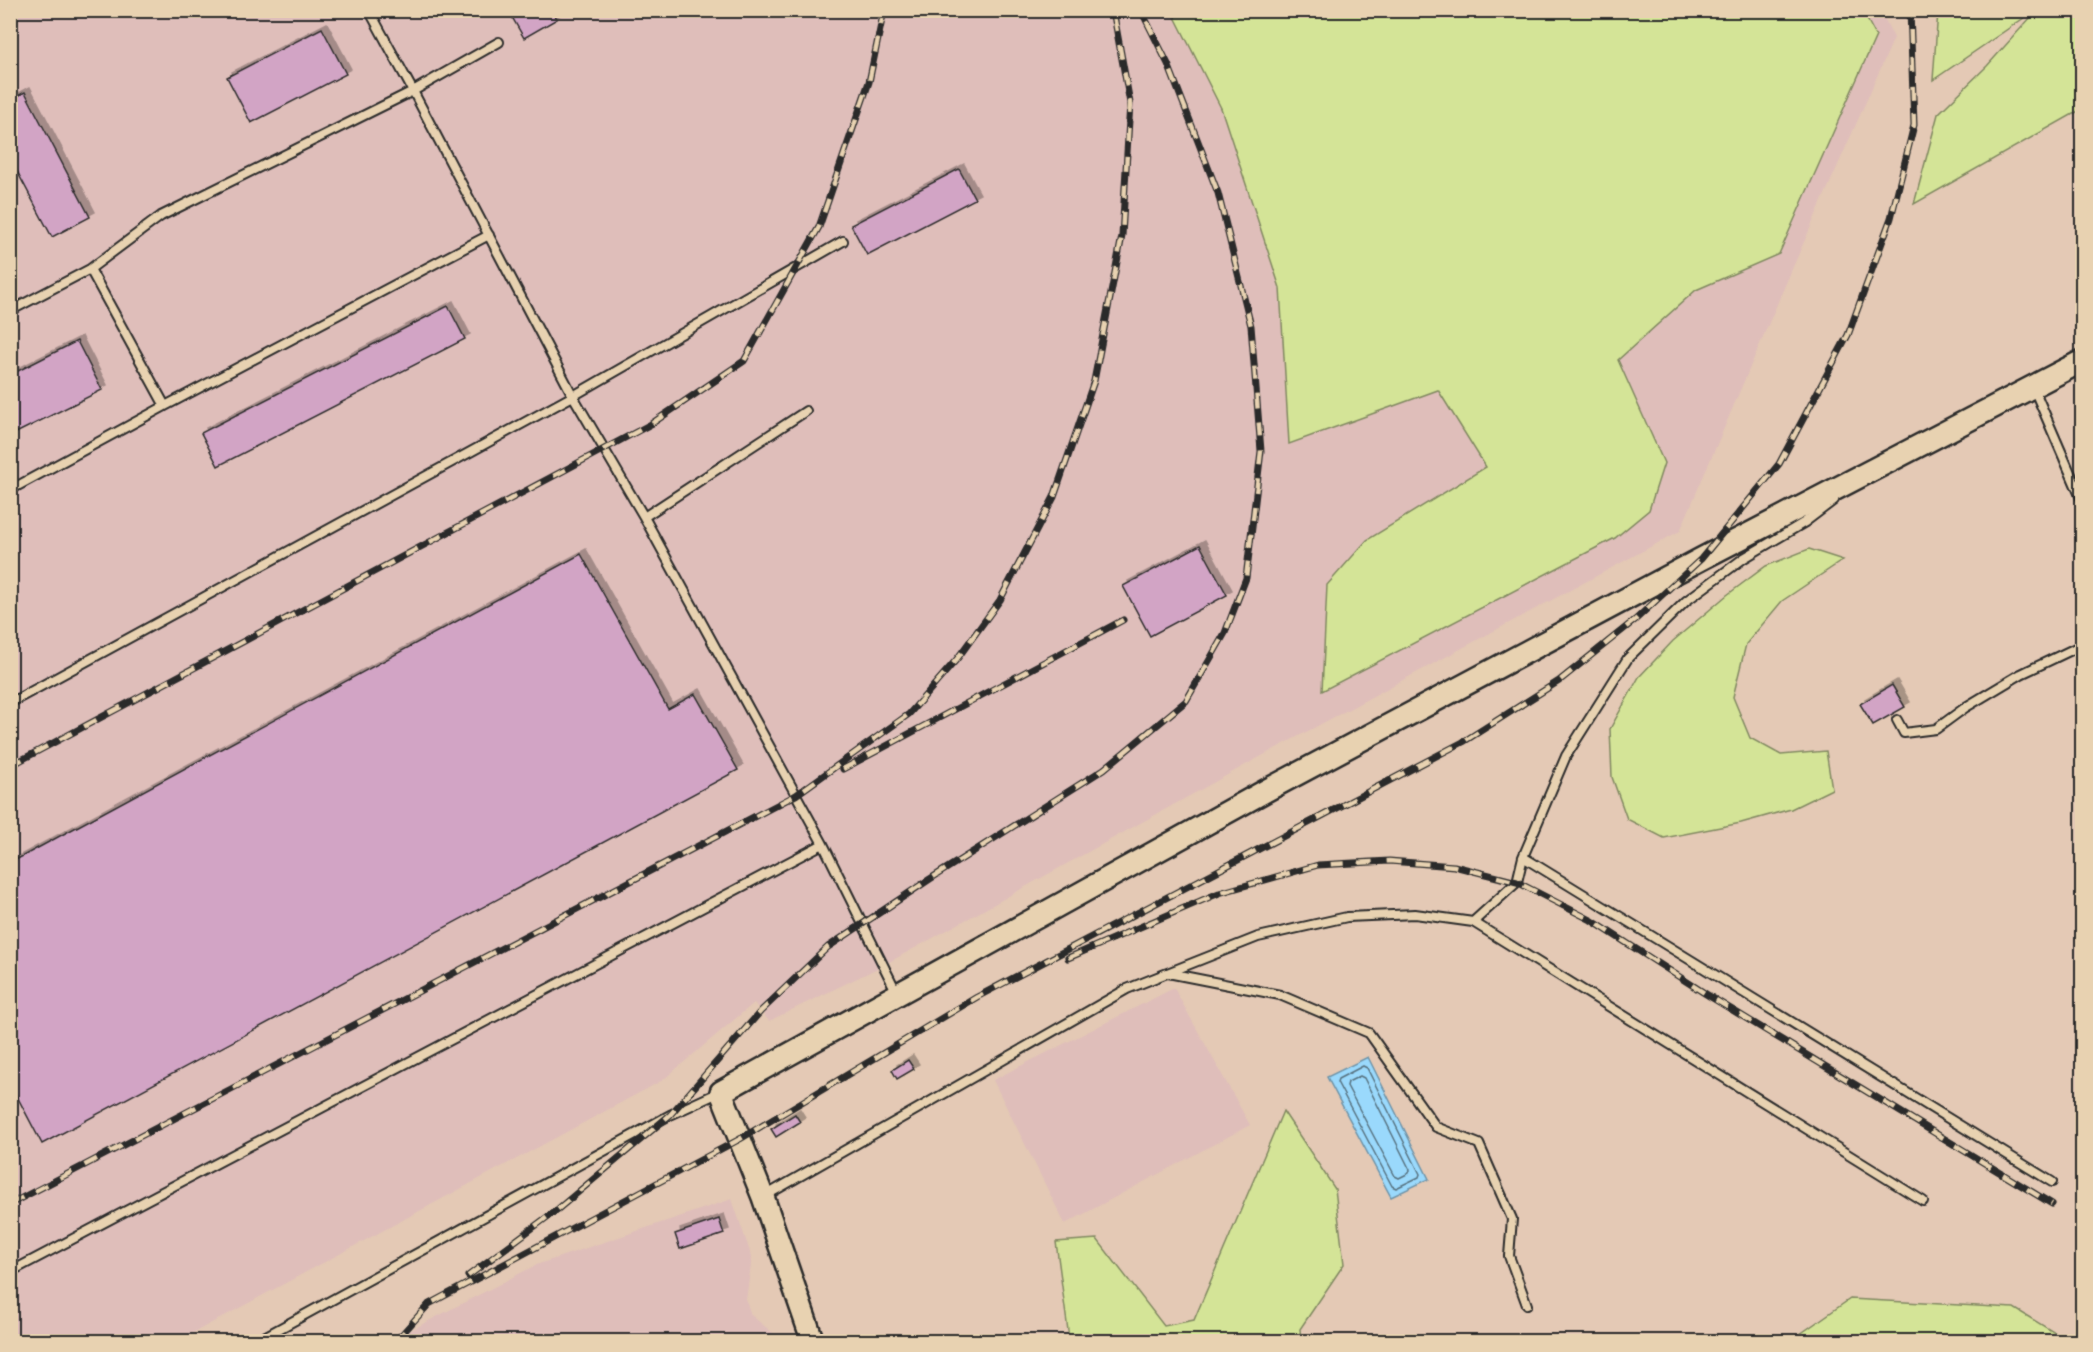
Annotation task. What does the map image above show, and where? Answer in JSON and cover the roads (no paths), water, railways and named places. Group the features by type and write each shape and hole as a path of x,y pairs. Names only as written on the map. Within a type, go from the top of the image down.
{"street":[{"path":"813,1341 763,1197 721,1092 1279,784 2082,361"}],"lane":[{"path":"369,10 573,396 644,517 823,844 897,994"},
{"path":"10,311 90,269 161,216 413,91 499,42"},
{"path":"10,490 489,235"},
{"path":"10,703 573,396 843,241"},
{"path":"90,269 165,406"},
{"path":"2033,387 2082,500"},
{"path":"644,517 806,411"},
{"path":"1473,922 1517,882 1523,857 1566,756 1628,658 1686,601 1744,558 1805,522 1876,468"},
{"path":"1897,720 1904,733 1936,729 1966,707 2021,674 2082,645"},
{"path":"10,1272 823,844"},
{"path":"1523,857 2052,1182"},
{"path":"763,1197 1127,989 1258,937 1347,917 1415,914 1473,922 1923,1201"},
{"path":"1167,973 1280,995 1369,1033 1436,1127 1479,1144 1512,1219 1509,1256 1527,1305"},
{"path":"255,1341 670,1114 721,1092"}],"water":[{"path":"1368,1057 1429,1179 1391,1197 1327,1077"}],"railway":[{"path":"10,766 651,424 744,361 819,227 869,82 884,10"},
{"path":"10,1204 796,795 909,714 957,659 1000,600 1054,497 1094,381 1122,236 1130,103 1113,10"},
{"path":"468,1276 558,1209 670,1115 761,1011 828,947 930,879 1104,769 1186,701 1225,633 1246,578 1261,451 1251,326 1218,193 1168,64 1141,10"},
{"path":"395,1342 429,1304 740,1139 977,997 1463,742 1559,681 1635,620 1701,559 1779,464 1848,335 1891,218 1914,125 1910,10"},
{"path":"843,769 1123,620"},
{"path":"1068,958 1219,893 1318,865 1389,861 1454,866 1517,882 1591,920 1706,994 2052,1204"}]}
